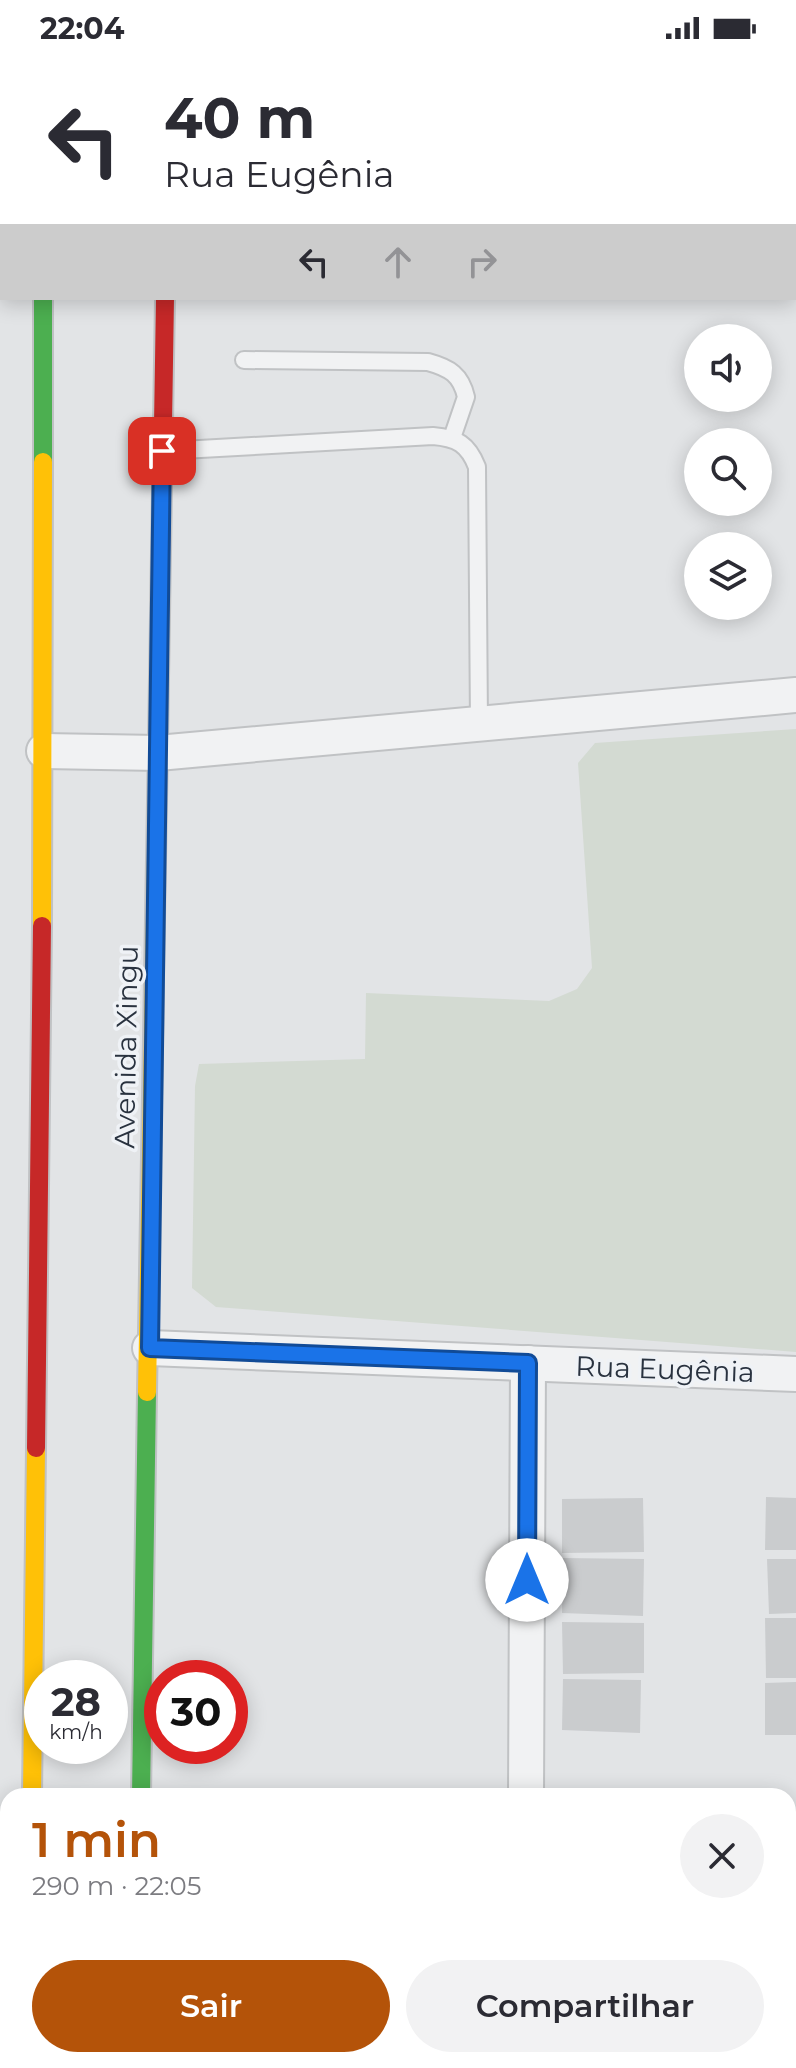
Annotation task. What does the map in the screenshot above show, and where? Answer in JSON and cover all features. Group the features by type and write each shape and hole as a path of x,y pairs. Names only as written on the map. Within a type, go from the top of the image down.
{"main road":[{"path":"32,1788 44,751 43,300"},
{"name":"Avenida Xingu","path":"141,1788 165,300"}],"street":[{"path":"44,751 158,753 796,695"},
{"name":"Rua Eugênia","path":"150,1348 796,1374"},
{"path":"526,1788 528,1363"}],"lane":[{"path":"244,360 428,362 444,367 457,374 466,397 452,438"},
{"path":"162,451 452,438 470,449 477,467 479,724"}],"shaded area":[{"path":"796,729 796,1352 216,1307 192,1288 195,1086 199,1064 365,1059 366,993 549,1001 577,989 592,968 578,763 595,743"}],"building":[{"path":"766,1497 796,1498 796,1550 765,1550"},
{"path":"643,1498 644,1552 562,1553 562,1499"},
{"path":"563,1558 644,1559 643,1616 562,1613"},
{"path":"767,1559 796,1559 796,1613 769,1614"},
{"path":"765,1618 796,1618 796,1678 766,1678"},
{"path":"562,1622 644,1623 644,1673 563,1674"},
{"path":"563,1679 641,1680 640,1733 562,1730"},
{"path":"796,1682 796,1735 765,1735 765,1683"}],"traffic: fast":[{"path":"43,300 43,462"},
{"path":"141,1788 147,1392"}],"traffic: slow":[{"path":"42,926 43,462"},
{"path":"147,1392 158,742"},
{"path":"32,1788 36,1448"}],"traffic: jam":[{"path":"158,742 165,300"},
{"path":"36,1448 42,926"}],"route":[{"path":"162,451 150,1348 528,1363 527,1580"}]}
